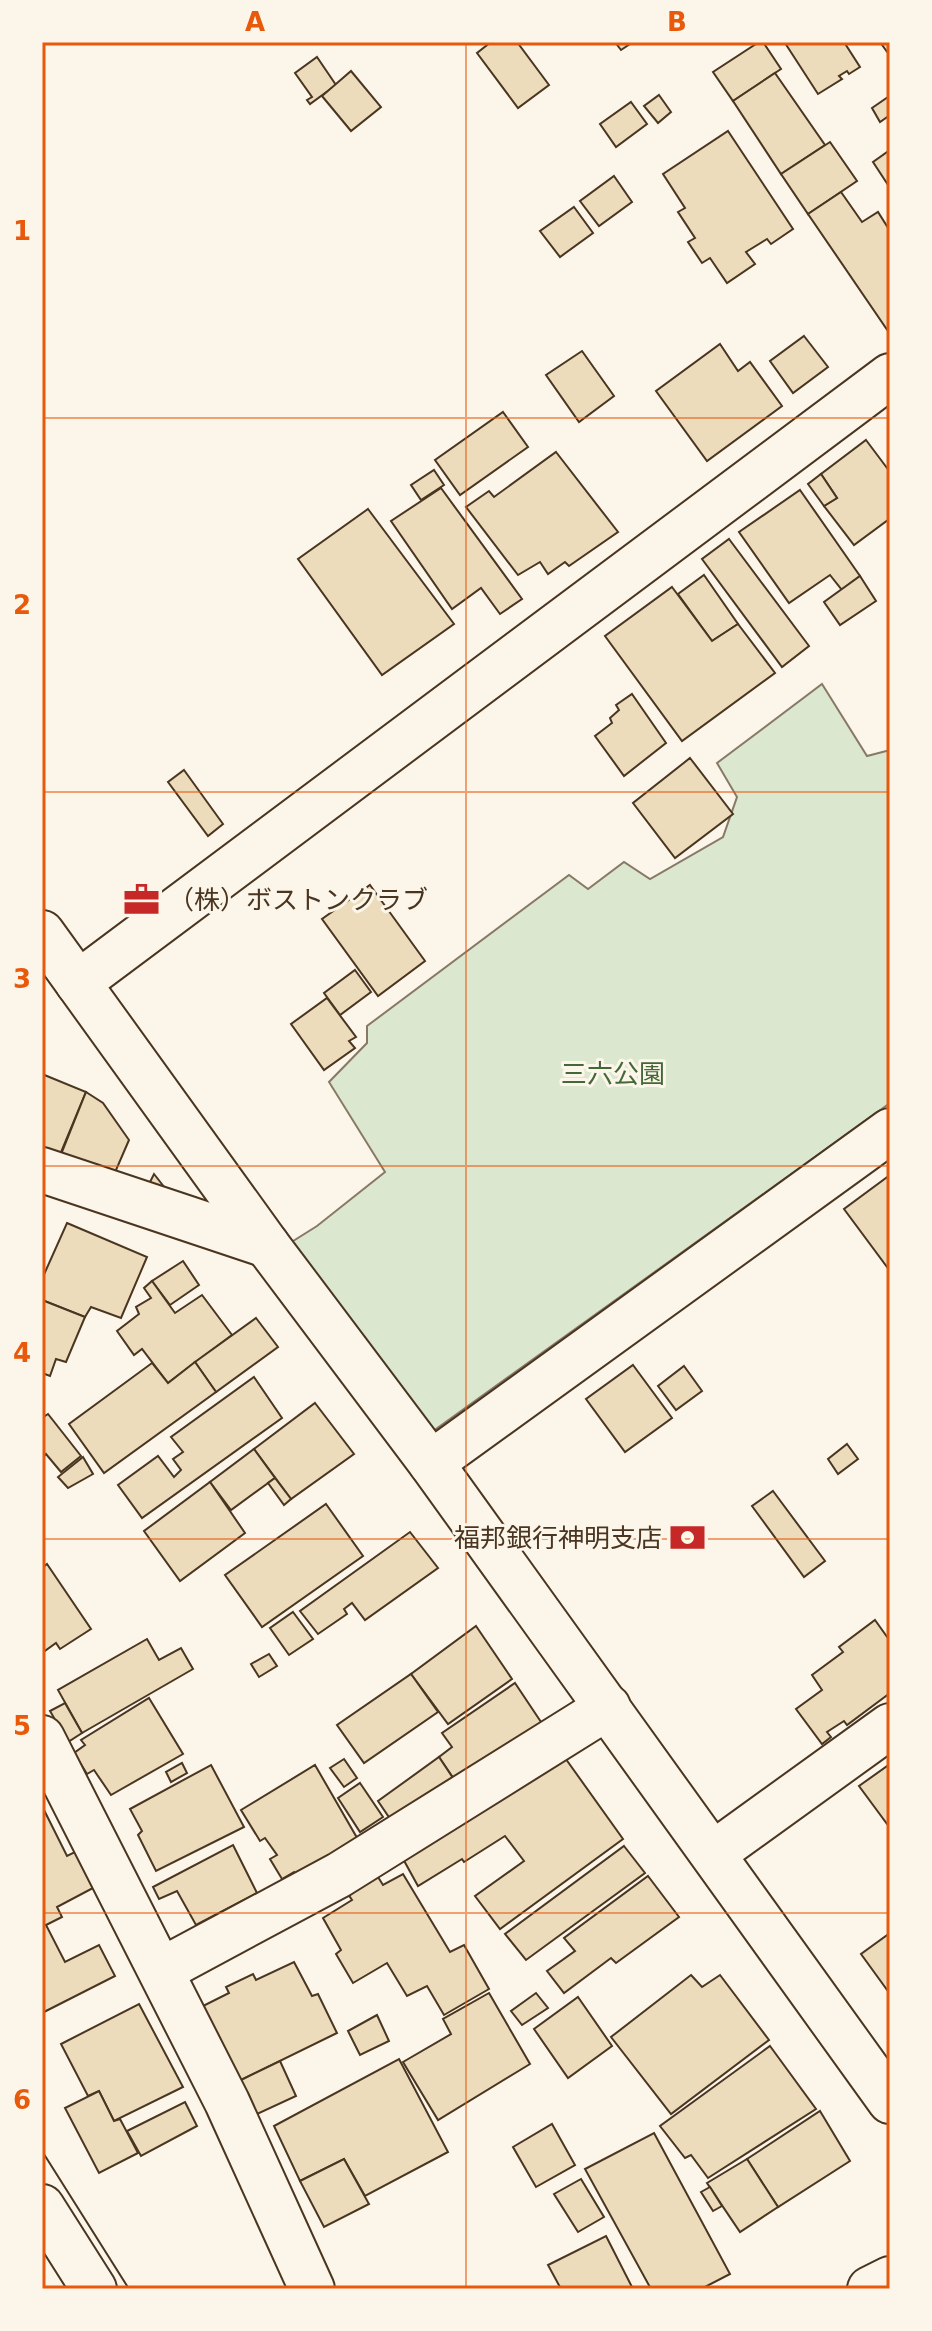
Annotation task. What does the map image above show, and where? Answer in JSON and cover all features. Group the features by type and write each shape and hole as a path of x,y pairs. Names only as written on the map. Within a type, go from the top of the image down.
{"street":[{"path":"78,983 890,376"},
{"path":"42,933 267,1245 431,1463 890,2101"},
{"path":"431,1463 890,1131"},
{"path":"42,1170 267,1245"},
{"path":"162,1970 339,1875 608,1707"},
{"path":"714,1853 890,1726"},
{"path":"42,1738 227,2102 312,2289"},
{"path":"42,2207 94,2289"},
{"path":"870,2289 890,2279"}],"green space":[{"name":"三六公園","path":"822,684 867,756 890,750 890,1103 429,1434 290,1243 317,1226 385,1172 329,1082 367,1043 367,1026 569,875 588,889 624,862 650,879 723,837 737,797 717,763"}],"building":[{"path":"491,42 517,42 549,85 518,108 477,53"},
{"path":"615,42 633,42 621,50"},
{"path":"763,42 781,69 733,101 713,72"},
{"path":"844,42 860,67 839,76 842,79 818,94 785,43"},
{"path":"880,42 890,42 890,56"},
{"path":"317,57 336,85 310,104 307,100 312,97 295,73"},
{"path":"351,71 381,107 351,131 322,96"},
{"path":"775,73 825,145 781,174 733,101"},
{"path":"659,95 671,112 658,123 644,106"},
{"path":"888,97 890,115 880,122 872,108"},
{"path":"631,102 647,124 616,147 600,124"},
{"path":"728,131 793,229 771,244 767,239 746,252 755,264 727,283 710,258 702,263 688,242 695,238 678,212 685,208 663,174"},
{"path":"830,142 857,181 808,214 781,174"},
{"path":"890,150 890,188 873,162"},
{"path":"614,176 632,202 599,226 580,201"},
{"path":"841,192 862,222 878,212 890,231 890,334 808,214"},
{"path":"574,207 593,233 560,257 540,231"},
{"path":"804,336 828,367 793,393 770,361"},
{"path":"720,344 738,371 750,362 782,406 707,461 656,391"},
{"path":"582,351 614,396 579,422 546,375"},
{"path":"503,412 528,447 460,495 435,460"},
{"path":"866,440 890,472 890,523 888,520 854,545 824,506 837,498 821,474"},
{"path":"556,452 618,532 569,566 565,562 548,574 540,562 518,575 466,507 489,491 494,497"},
{"path":"434,470 444,485 421,500 411,485"},
{"path":"821,474 837,498 824,506 808,484"},
{"path":"441,488 522,599 500,614 481,588 452,609 391,521"},
{"path":"800,490 860,576 842,590 830,575 789,603 739,532"},
{"path":"368,509 454,624 382,675 298,559"},
{"path":"729,539 809,646 782,667 702,559"},
{"path":"704,575 738,624 712,641 678,594"},
{"path":"860,576 876,601 840,625 824,602"},
{"path":"672,587 712,641 738,624 775,673 682,741 605,636"},
{"path":"632,694 666,743 624,776 595,736 612,723 610,718 619,710 616,705"},
{"path":"690,758 733,814 675,858 633,803"},
{"path":"184,770 223,824 208,836 168,782"},
{"path":"370,885 425,961 378,996 322,919"},
{"path":"355,970 371,992 340,1015 324,993"},
{"path":"327,998 356,1037 349,1041 355,1048 324,1070 291,1024"},
{"path":"42,1074 86,1092 57,1162 42,1156"},
{"path":"86,1092 103,1103 129,1140 110,1184 58,1162"},
{"path":"154,1174 172,1197 145,1192"},
{"path":"890,1175 890,1271 844,1209"},
{"path":"67,1223 147,1257 121,1318 91,1307 85,1317 42,1300 42,1279"},
{"path":"183,1261 199,1285 170,1305 152,1281"},
{"path":"152,1281 175,1313 202,1295 232,1335 168,1383 142,1349 134,1355 117,1331 139,1314 136,1307 151,1298 144,1288"},
{"path":"42,1300 85,1317 66,1362 56,1359 50,1376 42,1373"},
{"path":"256,1318 278,1347 216,1392 195,1362"},
{"path":"195,1362 216,1392 104,1473 69,1424 152,1363 168,1383"},
{"path":"633,1365 672,1418 625,1452 586,1399"},
{"path":"684,1366 702,1391 676,1410 658,1386"},
{"path":"254,1377 282,1418 142,1518 118,1485 158,1456 174,1477 181,1470 173,1459 183,1452 171,1437"},
{"path":"315,1403 354,1454 291,1499 254,1449"},
{"path":"42,1412 45,1416 48,1414 81,1456 61,1472 46,1454 42,1458"},
{"path":"847,1444 858,1459 838,1474 828,1459"},
{"path":"254,1449 275,1478 231,1510 210,1482"},
{"path":"83,1457 93,1474 68,1488 58,1477"},
{"path":"275,1478 291,1499 284,1505 268,1483"},
{"path":"210,1482 245,1533 180,1581 144,1531"},
{"path":"773,1491 825,1561 804,1577 752,1506"},
{"path":"326,1504 363,1556 262,1627 225,1575"},
{"path":"410,1532 438,1568 365,1620 352,1603 344,1609 347,1614 318,1634 300,1611"},
{"path":"47,1564 91,1629 60,1649 56,1643 42,1653 42,1568"},
{"path":"293,1612 313,1639 289,1655 270,1628"},
{"path":"875,1620 890,1641 890,1693 847,1725 844,1721 827,1732 831,1737 822,1744 796,1709 822,1690 812,1675 843,1652 839,1647"},
{"path":"476,1626 512,1679 448,1724 411,1674"},
{"path":"147,1639 159,1660 181,1648 193,1669 82,1733 58,1690"},
{"path":"269,1654 277,1666 259,1677 251,1664"},
{"path":"411,1674 438,1712 364,1763 337,1725"},
{"path":"515,1683 547,1731 462,1791 439,1757 452,1747 442,1733"},
{"path":"149,1698 183,1754 111,1795 94,1770 87,1774 74,1753 85,1745 81,1740"},
{"path":"65,1703 82,1733 68,1742 50,1711"},
{"path":"563,1755 623,1839 500,1929 475,1896 524,1861 505,1836 418,1886 402,1857"},
{"path":"439,1757 459,1787 397,1829 378,1801"},
{"path":"344,1759 357,1778 344,1787 330,1768"},
{"path":"182,1763 187,1773 171,1782 166,1772"},
{"path":"890,1764 890,1828 859,1786"},
{"path":"211,1765 244,1827 156,1871 138,1835 142,1831 130,1809"},
{"path":"315,1765 360,1843 298,1879 294,1872 282,1879 270,1859 277,1855 265,1838 260,1841 241,1810"},
{"path":"360,1783 383,1817 360,1832 338,1798"},
{"path":"42,1806 67,1856 75,1852 93,1888 57,1907 62,1917 46,1925 65,1962 99,1945 115,1976 42,2013"},
{"path":"233,1845 257,1893 196,1925 177,1891 159,1899 153,1887"},
{"path":"624,1846 645,1873 526,1960 505,1934"},
{"path":"403,1874 450,1952 464,1945 489,1989 444,2015 427,1986 407,1996 387,1963 353,1983 336,1954 341,1950 323,1918 352,1900 348,1894 378,1877 383,1885"},
{"path":"648,1876 679,1917 616,1963 611,1958 564,1993 547,1971 575,1951 564,1938"},
{"path":"890,1933 890,1994 861,1954"},
{"path":"294,1962 312,1996 318,1994 337,2033 239,2081 201,2007 229,1993 226,1987 253,1974 256,1980"},
{"path":"691,1975 702,1987 720,1975 769,2040 671,2114 611,2037"},
{"path":"489,1993 530,2064 438,2120 403,2062 451,2034 443,2019"},
{"path":"536,1993 548,2008 522,2025 511,2011"},
{"path":"578,1997 612,2046 568,2078 534,2029"},
{"path":"139,2004 183,2087 114,2121 99,2091 88,2096 61,2044"},
{"path":"377,2015 389,2041 360,2055 348,2031"},
{"path":"770,2046 816,2109 708,2178 691,2155 685,2158 660,2126"},
{"path":"399,2059 448,2152 365,2196 344,2159 300,2181 274,2126"},
{"path":"280,2061 296,2096 255,2115 239,2081"},
{"path":"99,2091 114,2121 120,2119 138,2153 99,2173 65,2108"},
{"path":"185,2102 197,2126 141,2156 127,2131"},
{"path":"820,2111 850,2161 778,2207 747,2159"},
{"path":"552,2124 575,2165 536,2187 513,2147"},
{"path":"654,2133 730,2274 701,2289 651,2289 585,2169"},
{"path":"344,2159 369,2204 324,2227 300,2181"},
{"path":"747,2159 778,2207 740,2232 707,2183"},
{"path":"581,2179 604,2217 578,2232 554,2194"},
{"path":"710,2187 722,2206 713,2211 701,2192"},
{"path":"606,2236 633,2289 561,2289 548,2265"}],"tram line":[{"path":"42,2151 129,2289"}],"place":[{"name":"（株）ボストンクラブ","path":"142,900"},
{"name":"福邦銀行神明支店","path":"688,1538"}]}
